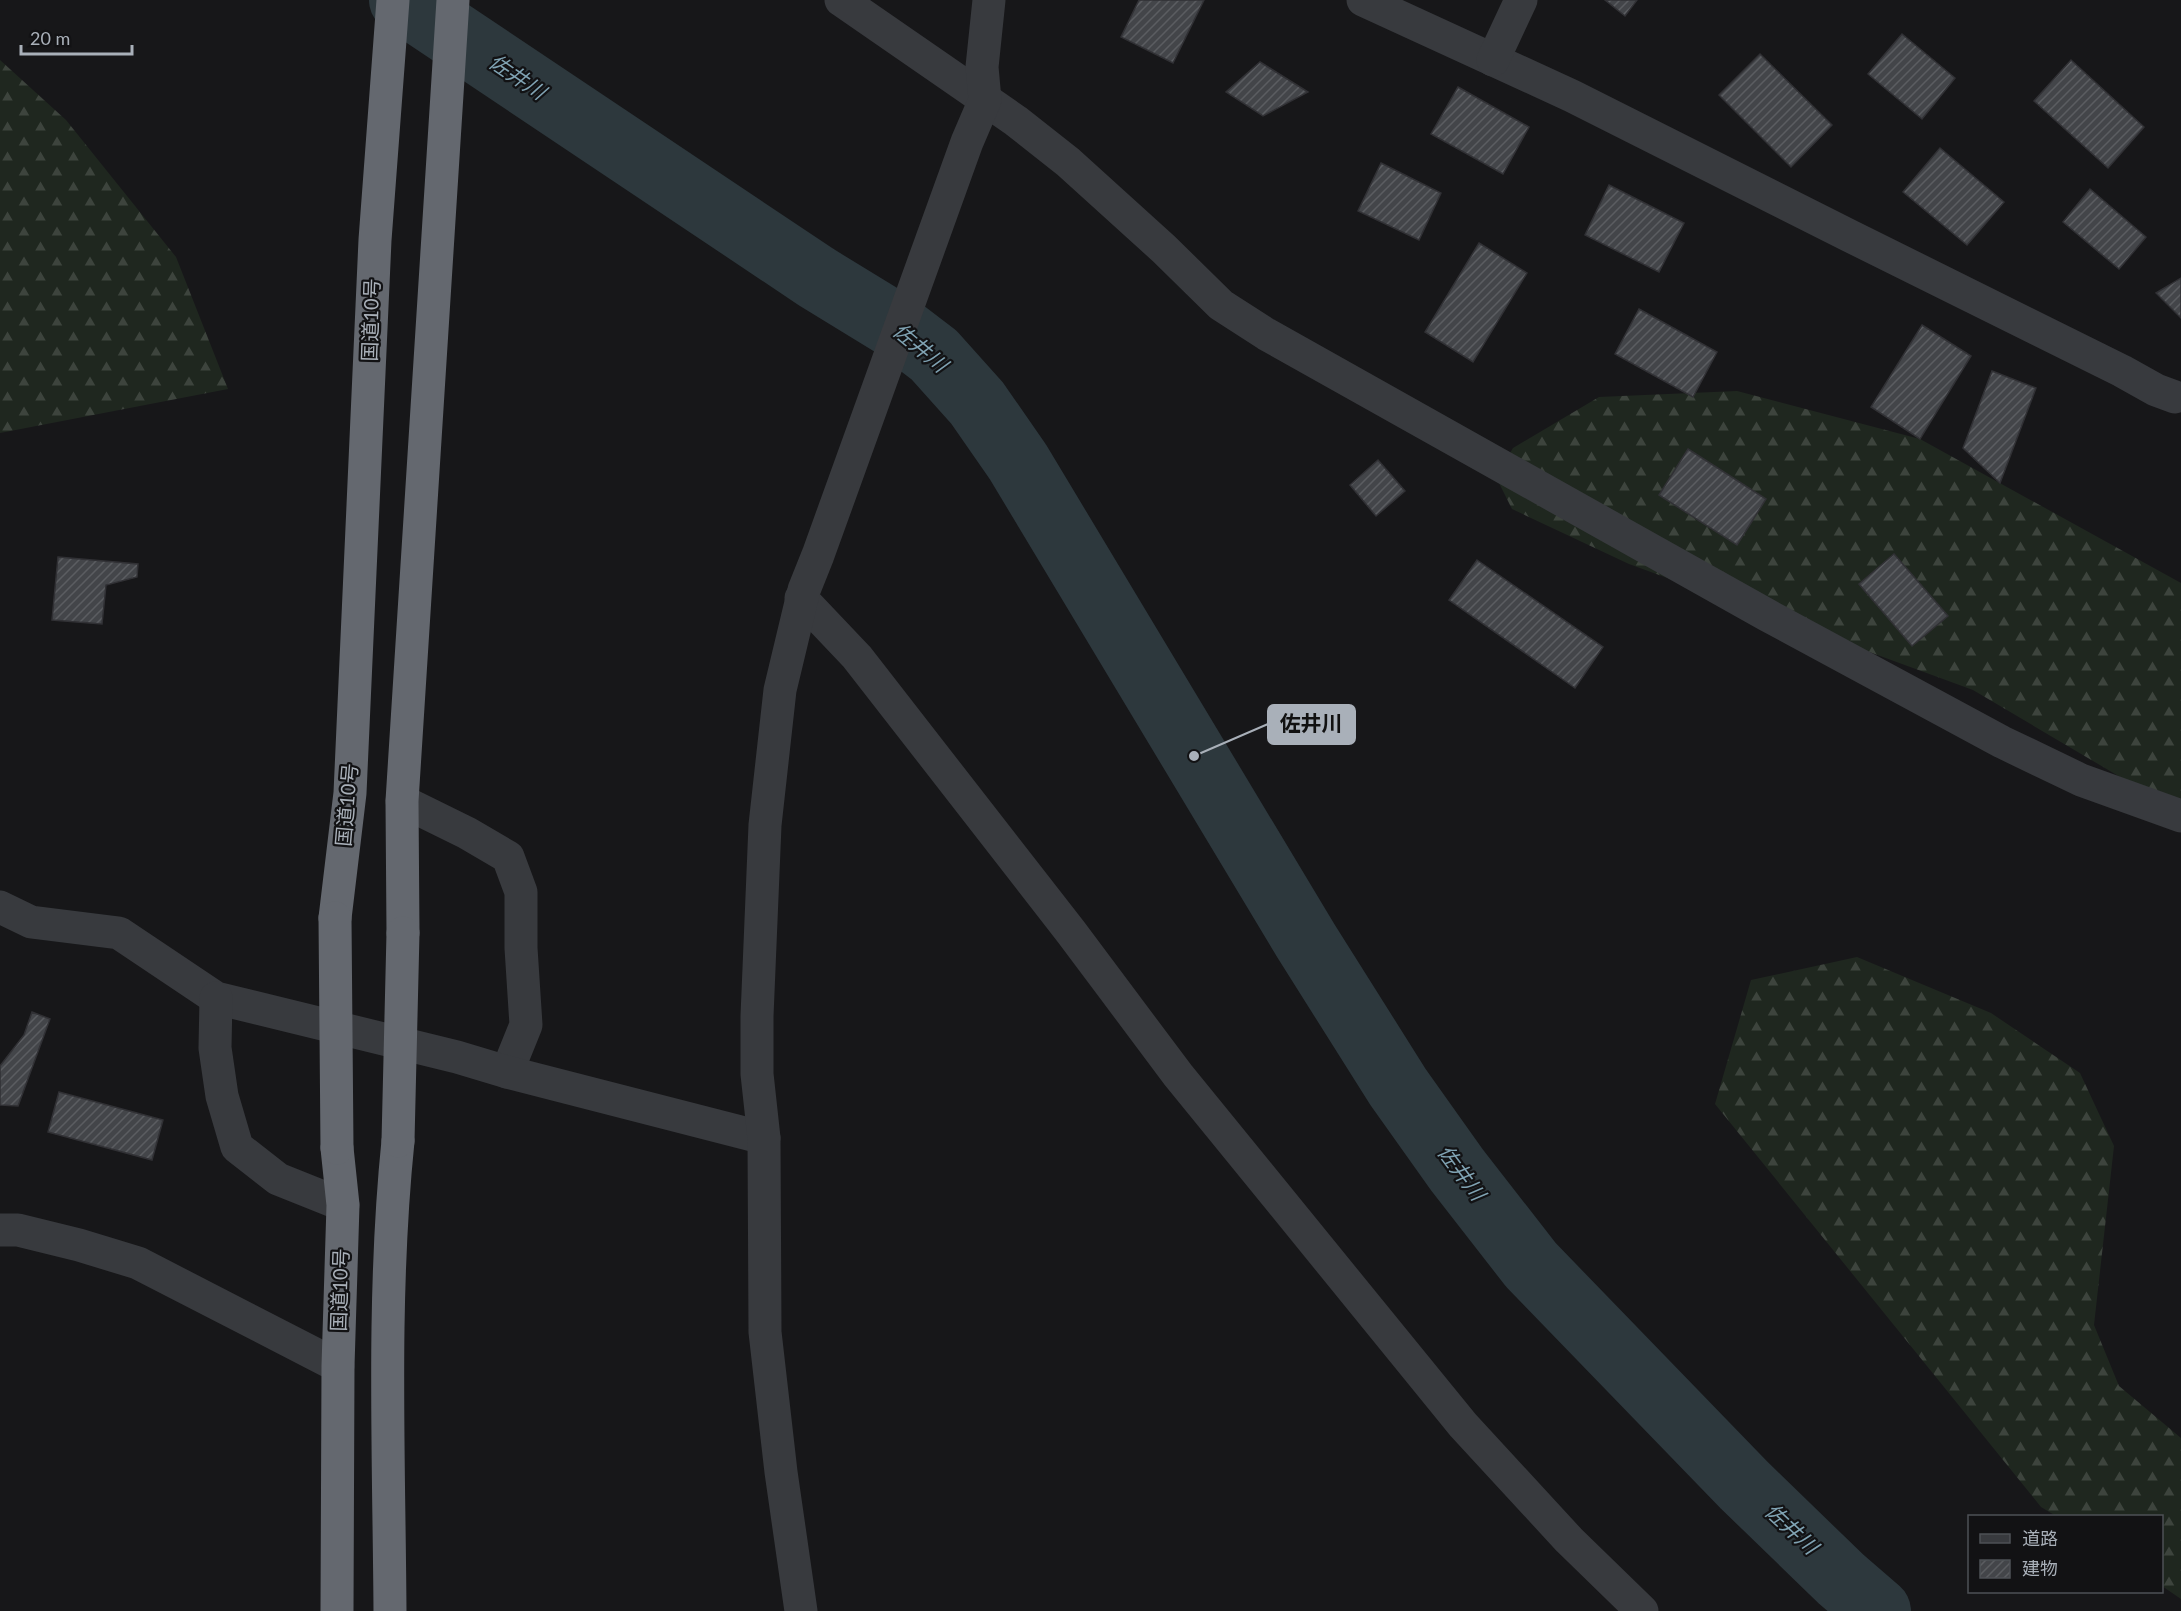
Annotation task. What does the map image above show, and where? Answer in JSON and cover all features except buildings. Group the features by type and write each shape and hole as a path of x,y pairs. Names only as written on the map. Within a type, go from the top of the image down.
{"highway":[{"name":"国道10号","path":"338,1611 338,1366 344,1205 338,1148 335,918 351,793 375,240 393,0"},
{"path":"390,1611 387,1366 391,1206 398,1141 403,933 402,801 453,0"}],"street":[{"path":"841,0 986,100 1068,162 1164,249 1221,305 1266,334 1767,615 2002,742 2081,780 2181,816"},
{"path":"801,1611 780,1472 765,1332 764,1138 757,1074 757,1016 765,825 780,690 801,598 967,142 986,100 982,67 989,0"},
{"path":"1364,0 1683,150 1850,236 2175,397"},
{"path":"1493,60 1521,0"},
{"path":"801,598 857,657 1071,932 1178,1075 1463,1425 1569,1540 1642,1611"},
{"path":"402,801 468,833 508,857 521,892 521,948 526,1024 507,1072"},
{"path":"0,907 31,922 119,933 216,998 457,1057 764,1138"},
{"path":"216,998 215,1048 222,1096 237,1147 278,1179 344,1205"},
{"path":"0,1230 18,1230 138,1263 338,1366"}],"green space":[{"path":"0,60 66,120 176,257 228,389 0,433"},
{"path":"1737,391 1920,439 2181,583 2181,813 1973,690 1629,564 1512,509 1496,477 1513,448 1599,397"},
{"path":"1857,957 1991,1013 2080,1073 2114,1146 2094,1325 2119,1386 2181,1438 2181,1599 2163,1587 2163,1515 2054,1515 2041,1507 1715,1104 1751,980"}],"waterway":[{"name":"佐井川","path":"402,0 816,277 896,326 934,355 977,403 1018,462 1306,941 1398,1087 1457,1170 1531,1265 1744,1485 1841,1579 1878,1611"}],"place":[{"name":"佐井川","path":"1194,756"}]}
